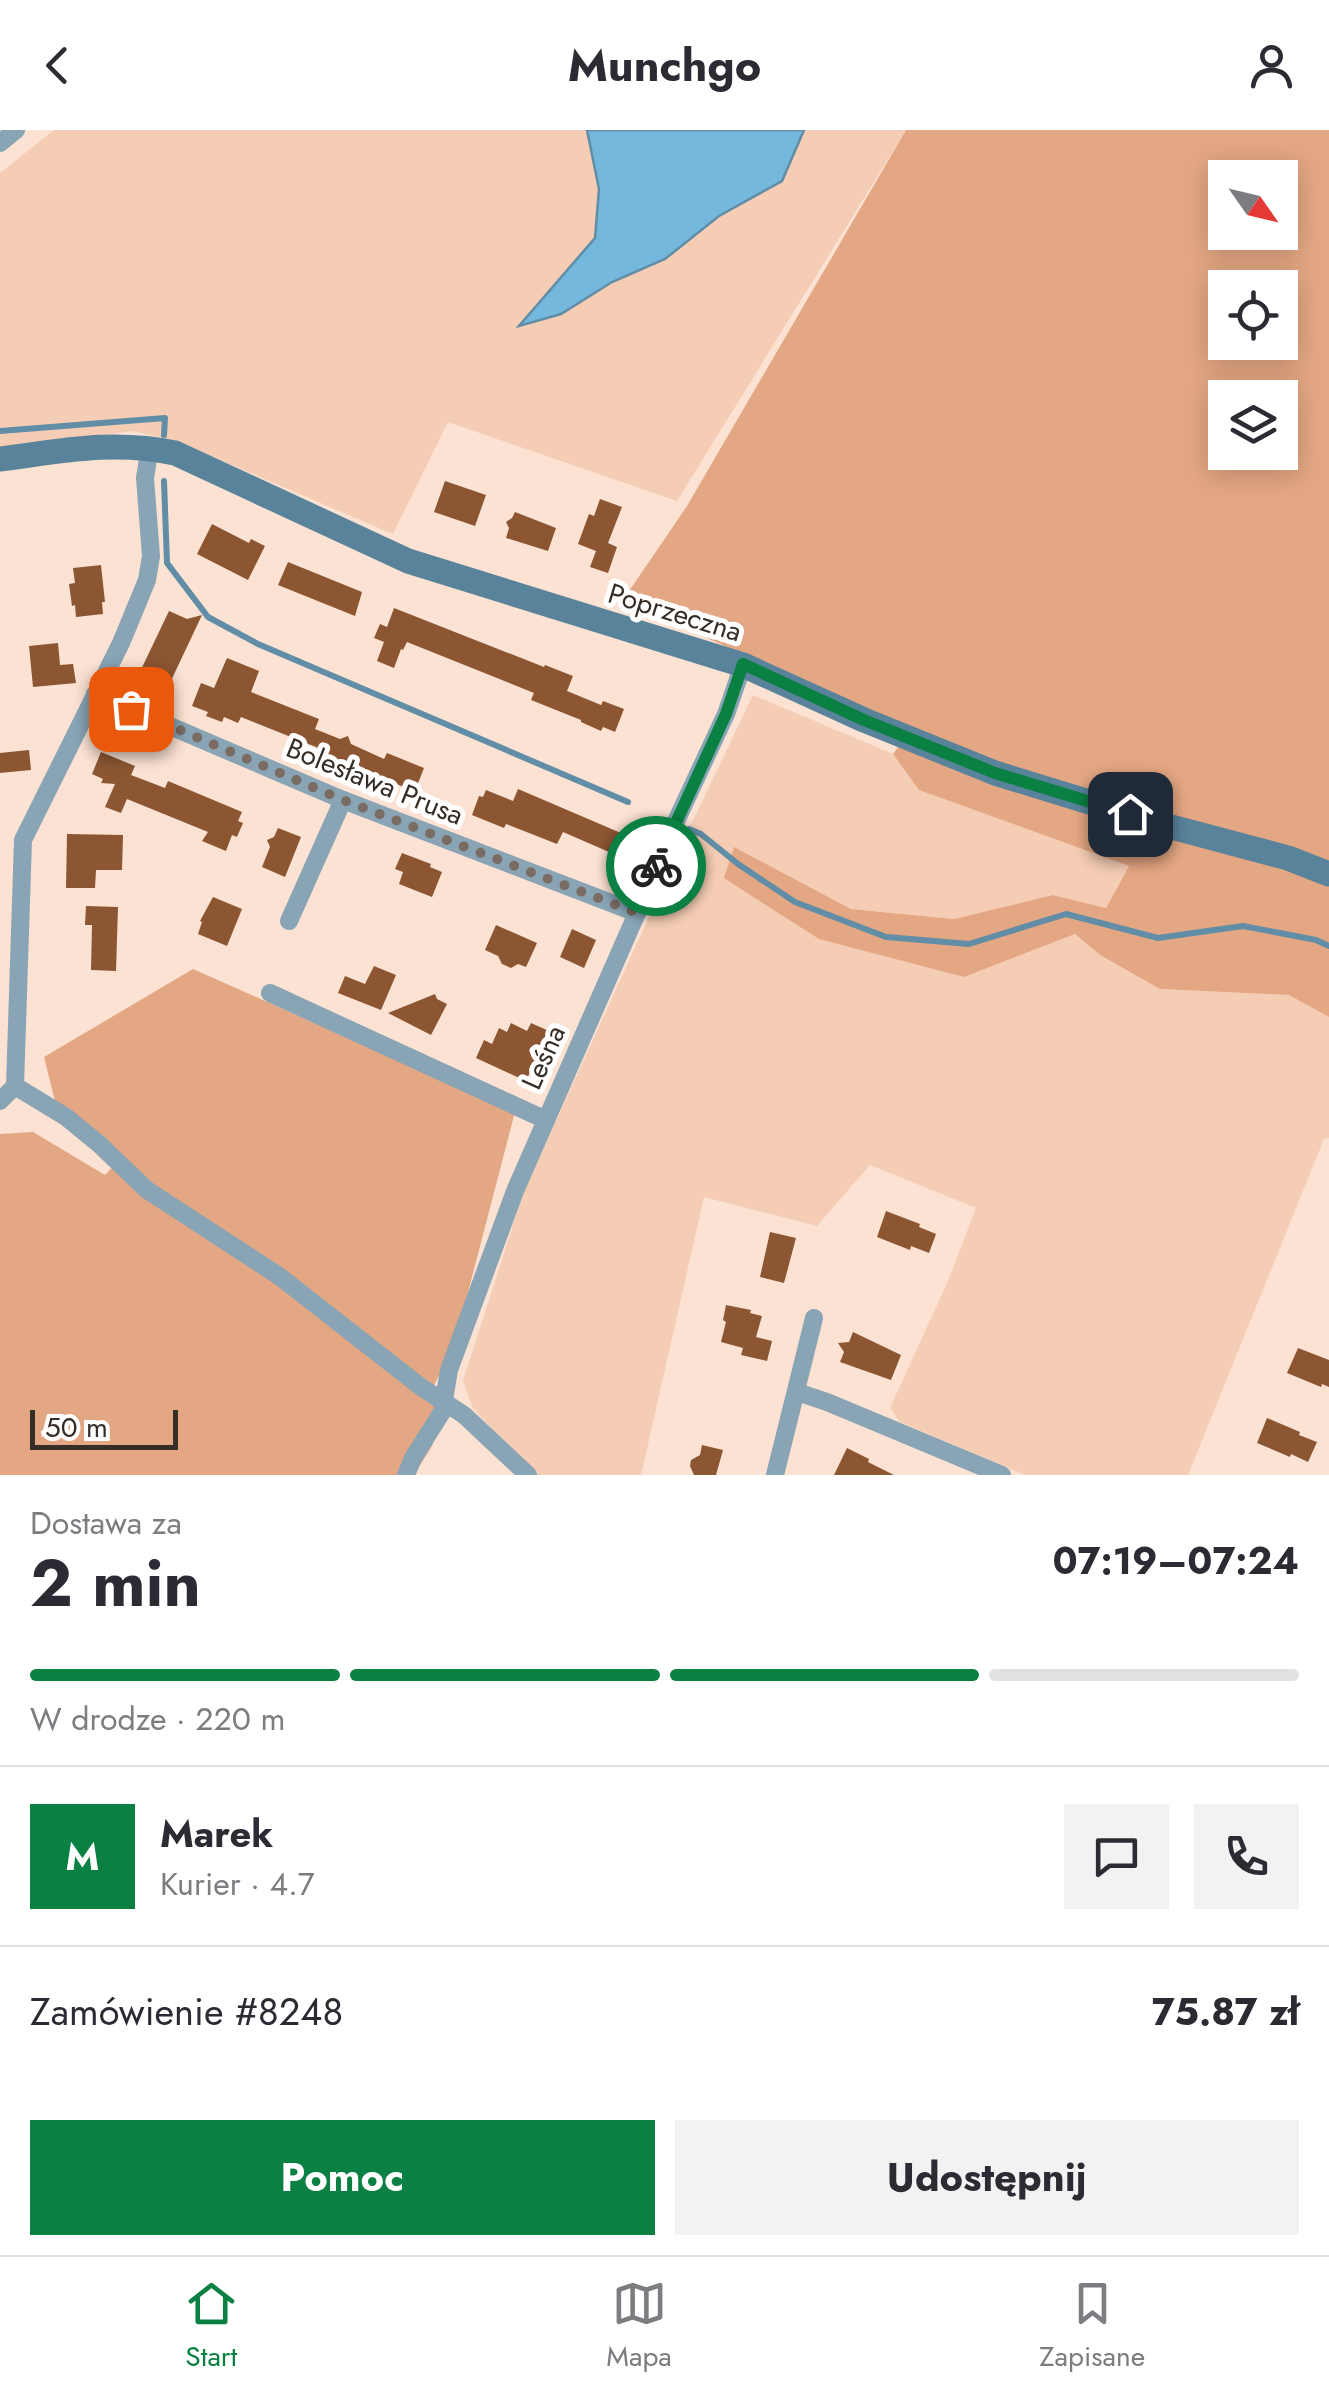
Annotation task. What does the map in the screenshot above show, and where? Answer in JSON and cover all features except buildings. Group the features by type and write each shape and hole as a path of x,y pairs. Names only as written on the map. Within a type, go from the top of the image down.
{"street":[{"path":"0,144 16,130"},
{"name":"Poprzeczna","path":"0,458 109,445 175,453 408,561 743,664 864,720 995,773 1288,858 1329,874"},
{"path":"0,1101 15,1086 23,840 147,580 151,556 145,478 150,448"},
{"name":"Leśna","path":"406,1475 442,1412 449,1370 515,1191 664,846 726,714 743,664"},
{"name":"Bolesława Prusa","path":"95,694 343,800 637,913"},
{"path":"289,920 343,800"},
{"path":"270,993 546,1120"},
{"path":"15,1086 66,1117 147,1190 279,1276 421,1387 464,1415 528,1475"},
{"path":"776,1475 814,1318"},
{"path":"797,1392 1002,1475"}],"shaded area":[{"path":"54,130 906,130 677,501 448,422 393,534 176,441 133,431 0,448 0,173"},
{"path":"906,130 1329,130 1329,1017 1289,995 1160,989 1100,955 1075,934 964,977 819,939 724,878 734,847 851,909 954,919 1053,895 1106,908 1129,866 919,790 893,754 911,730 623,600 687,506"},
{"path":"753,695 893,754 919,790 1129,866 1106,908 1053,895 954,919 851,909 734,847 964,977 1075,934 1100,955 1160,989 1290,995 1329,1017 1329,1138 1324,1139 1188,1475 1025,1475 900,1422 890,1408 948,1281 976,1208 870,1165 817,1226 704,1197 641,1475 534,1475 473,1408 463,1381 524,1191"},
{"path":"193,969 515,1112 454,1346 426,1401 443,1410 432,1446 414,1475 0,1475 0,1134 33,1132 105,1175 120,1159 55,1101 44,1057"}],"water":[{"path":"587,130 804,130 782,181 719,216 665,259 612,282 561,314 519,326 595,238 599,189"}],"waterway":[{"path":"0,431 165,418 164,435"},
{"path":"164,481 167,563 208,617 258,644 628,802"},
{"path":"689,829 795,902 886,937 969,944 1066,914 1158,938 1243,926 1329,946"}],"way so far":[{"path":"131,709 343,800 637,913 656,866"}],"route":[{"path":"656,866 726,714 743,664 864,720 995,773 1130,814"}]}
